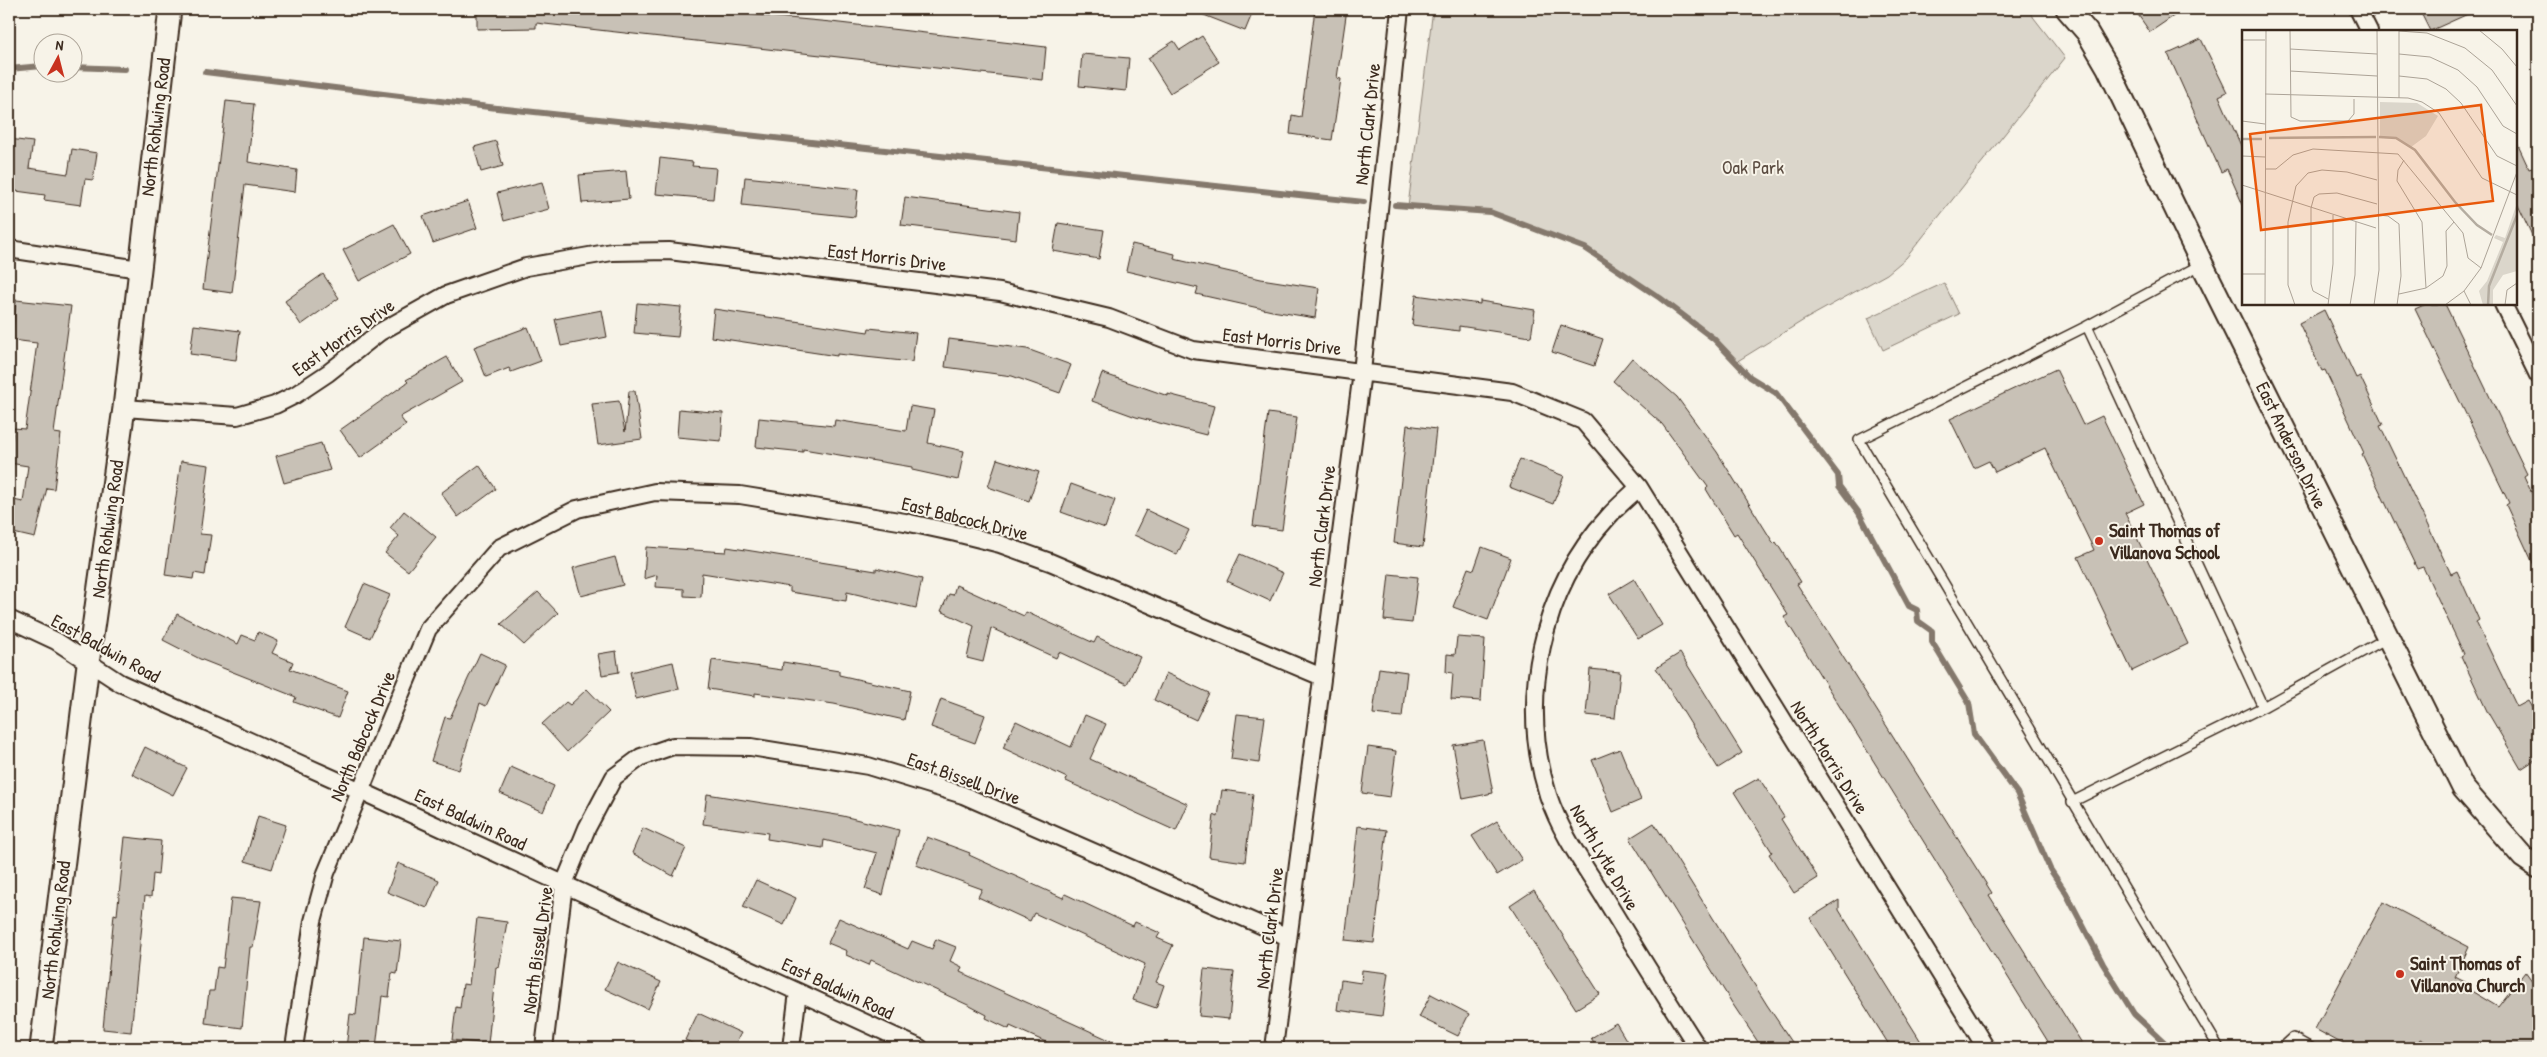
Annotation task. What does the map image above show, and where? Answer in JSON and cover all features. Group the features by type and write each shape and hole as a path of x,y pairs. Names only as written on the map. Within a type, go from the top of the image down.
{"street":[{"name":"North Rohlwing Road","path":"41,1048 88,664 124,408 170,9"},
{"name":"North Clark Drive","path":"1274,1048 1362,372 1400,9"},
{"name":"East Anderson Drive","path":"2067,9 2088,32 2108,68 2202,264 2463,788 2524,857 2538,867"},
{"path":"2358,9 2368,30"},
{"path":"9,249 139,269"},
{"name":"East Morris Drive","path":"124,408 237,416 275,405 328,373 380,332 446,295 526,268 612,252 693,253 1000,292 1109,318 1193,350 1512,392 1582,421 1639,487"},
{"path":"2503,305 2538,375"},
{"name":"North Lytle Drive","path":"1639,487 1609,516 1587,544 1559,593 1547,624 1540,653 1535,715 1537,739 1548,795 1569,840 1698,1048"},
{"name":"North Morris Drive","path":"1639,487 1986,1048"},
{"name":"East Babcock Drive","path":"577,509 655,492 740,495 905,522 956,533 1000,544 1050,562 1322,677"},
{"name":"North Babcock Drive","path":"294,1048 316,912 326,873 428,629 499,548 577,509"},
{"name":"East Baldwin Road","path":"9,619 56,641 88,664 120,683 361,790 920,1048"},
{"name":"East Bissell Drive","path":"614,778 641,757 673,746 751,747 868,766 964,796 1288,937"},
{"name":"North Bissell Drive","path":"544,1048 564,884 586,828 614,778"},
{"path":"791,1048 798,992"}],"lane":[{"path":"2202,264 2087,326 1859,440 2219,1048"},
{"path":"2087,326 2263,707"},
{"path":"2072,802 2263,707 2387,638"},
{"path":"2282,1048 2293,1038 2311,1048"}],"green space":[{"name":"Oak Park","path":"1433,9 2027,9 2065,58 1906,258 1887,274 1804,320 1736,362 1714,339 1660,298 1585,248 1490,212 1408,206"},
{"path":"1944,283 1959,314 1883,350 1868,318"}],"building":[{"path":"477,9 692,9 831,22 1046,47 1043,80 536,23 536,28 477,29"},
{"path":"1239,9 1252,14 1245,31 1191,10"},
{"path":"1315,9 1347,9 1337,78 1341,79 1332,140 1290,134 1292,115 1301,117"},
{"path":"2134,9 2184,9 2150,32"},
{"path":"2419,9 2479,9 2432,30 2430,30"},
{"path":"1202,36 1219,62 1170,93 1148,58 1174,41 1180,50"},
{"path":"2201,39 2227,92 2219,96 2242,148 2242,203 2227,169 2221,172 2168,54"},
{"path":"1082,54 1129,58 1126,91 1079,86"},
{"path":"226,101 254,104 248,162 297,170 295,192 245,185 232,293 203,289"},
{"path":"9,139 33,142 29,168 68,174 72,149 97,153 93,180 85,179 81,205 44,200 45,195 9,190"},
{"path":"496,141 503,166 481,172 474,147"},
{"path":"2517,143 2529,169 2532,168 2538,181 2538,248 2517,203"},
{"path":"660,158 693,162 692,166 716,168 713,199 656,194"},
{"path":"626,171 629,199 582,203 579,175"},
{"path":"745,177 858,189 855,217 742,205"},
{"path":"542,182 549,209 504,221 497,193"},
{"path":"905,197 1019,212 1016,239 901,225"},
{"path":"468,201 477,228 433,243 423,216"},
{"path":"1058,223 1104,230 1099,259 1053,251"},
{"path":"394,224 410,254 359,281 343,250"},
{"path":"1132,244 1175,254 1174,259 1261,279 1319,288 1315,318 1272,311 1196,294 1198,288 1126,271"},
{"path":"323,274 339,298 301,325 285,301"},
{"path":"1416,295 1480,304 1480,301 1535,310 1531,337 1459,326 1459,331 1412,325"},
{"path":"16,300 71,306 54,433 61,434 54,489 47,488 35,538 9,532 9,499 23,502 28,466 9,463 13,428 25,429 37,343 12,340"},
{"path":"637,303 681,307 678,337 634,333"},
{"path":"2424,305 2445,305 2527,474 2524,476 2538,507 2538,574 2506,505 2509,503 2415,309"},
{"path":"714,309 868,332 869,328 916,333 912,362 837,354 837,356 711,337"},
{"path":"602,310 607,337 561,346 555,319"},
{"path":"2324,310 2356,378 2360,376 2383,425 2380,426 2451,574 2457,571 2479,620 2476,622 2517,707 2528,701 2538,718 2538,758 2521,769 2487,711 2461,656 2464,654 2423,567 2417,569 2362,454 2364,453 2325,370 2322,371 2299,323"},
{"path":"194,325 240,331 236,360 190,354"},
{"path":"1561,325 1603,339 1594,366 1552,352"},
{"path":"528,327 541,361 511,372 509,368 486,377 474,347"},
{"path":"949,339 1027,349 1071,365 1060,393 1012,376 945,367"},
{"path":"447,357 462,382 400,417 406,425 360,458 340,430 408,382 406,380"},
{"path":"1632,358 1677,397 1717,452 1774,544 1776,542 1801,582 1797,584 1992,893 1989,895 2085,1048 2052,1048 1784,617 1788,615 1737,533 1734,535 1706,489 1708,487 1662,424 1613,381"},
{"path":"2056,369 2083,425 2102,416 2144,504 2125,513 2188,644 2132,671 2078,557 2094,550 2045,448 1995,472 1989,461 1974,468 1950,419"},
{"path":"1102,373 1168,396 1168,394 1214,406 1206,435 1136,417 1092,401"},
{"path":"629,391 635,391 642,439 598,445 592,404 619,401 625,432"},
{"path":"910,406 934,410 928,443 964,451 958,480 912,470 912,467 803,449 803,452 756,447 759,418 834,426 835,420 906,431"},
{"path":"679,409 723,413 721,441 677,437"},
{"path":"1268,413 1297,417 1282,530 1253,526"},
{"path":"1407,425 1436,429 1423,547 1394,543"},
{"path":"321,443 330,470 284,483 276,456"},
{"path":"997,459 1039,472 1029,501 988,487"},
{"path":"1520,459 1564,476 1553,504 1509,487"},
{"path":"181,461 209,465 200,534 211,535 205,575 194,573 193,579 165,575"},
{"path":"479,465 496,489 458,517 441,493"},
{"path":"1071,484 1115,500 1105,528 1061,512"},
{"path":"1146,510 1189,530 1177,555 1134,535"},
{"path":"404,511 436,537 408,571 385,553 399,536 390,528"},
{"path":"646,547 726,552 727,547 876,571 876,568 922,579 916,608 847,592 846,601 790,592 790,587 702,573 701,597 684,596 684,589 656,587 657,575 644,579"},
{"path":"1482,547 1511,558 1488,620 1453,607 1468,568 1474,570"},
{"path":"1240,554 1283,573 1270,601 1227,581"},
{"path":"615,557 623,585 581,596 573,568"},
{"path":"1389,574 1418,577 1412,623 1384,620"},
{"path":"1634,579 1662,625 1638,639 1609,594"},
{"path":"364,584 390,595 370,638 345,627"},
{"path":"956,585 1024,616 1026,612 1094,643 1097,637 1140,657 1127,684 1059,652 1056,658 991,628 983,662 967,658 974,626 941,611 949,594 953,595"},
{"path":"538,592 558,613 524,645 501,624"},
{"path":"177,614 238,644 242,635 255,640 258,632 278,641 272,653 293,662 290,669 348,691 338,718 294,702 296,697 200,659 163,640"},
{"path":"1457,637 1485,639 1481,701 1451,699 1453,673 1446,672 1447,654 1455,655"},
{"path":"616,651 619,672 602,675 598,654"},
{"path":"480,653 505,665 486,706 480,703 459,770 431,761 445,717 450,718"},
{"path":"1680,653 1742,753 1718,768 1656,668"},
{"path":"712,660 782,670 783,662 839,671 839,675 910,691 904,720 834,704 755,693 755,696 708,689"},
{"path":"673,662 679,689 636,699 630,672"},
{"path":"1379,668 1407,672 1402,717 1373,714"},
{"path":"1590,669 1620,672 1615,718 1586,715"},
{"path":"1166,673 1209,693 1196,720 1154,700"},
{"path":"587,689 609,712 567,752 542,724 566,702 570,705"},
{"path":"941,699 985,715 975,743 931,727"},
{"path":"1237,714 1265,717 1259,763 1231,759"},
{"path":"1085,715 1106,724 1090,759 1188,804 1176,831 1066,781 1067,778 1003,748 1016,721 1071,747"},
{"path":"1483,740 1493,793 1463,799 1453,745"},
{"path":"145,747 187,768 173,795 132,774"},
{"path":"1368,747 1396,751 1390,797 1362,793"},
{"path":"1620,749 1641,800 1613,812 1592,760"},
{"path":"511,767 554,786 543,812 500,793"},
{"path":"1759,778 1784,817 1781,819 1818,878 1794,893 1769,854 1772,852 1734,792"},
{"path":"1222,790 1253,794 1245,862 1209,857 1214,815 1218,817"},
{"path":"707,794 843,816 899,830 883,895 865,889 877,853 824,840 823,848 767,839 768,833 703,824"},
{"path":"258,816 286,825 272,869 245,861"},
{"path":"1497,821 1522,860 1497,875 1472,836"},
{"path":"1654,823 1767,1005 1796,1048 1762,1048 1732,1003 1630,838"},
{"path":"1358,826 1387,830 1374,943 1345,940"},
{"path":"643,828 686,848 673,876 632,853"},
{"path":"125,837 161,841 158,875 153,874 151,897 145,896 131,1032 103,1029 114,914 117,915"},
{"path":"927,837 970,853 969,855 1063,898 1065,894 1133,926 1135,922 1160,933 1157,938 1173,945 1156,982 1164,985 1156,1008 1133,1000 1145,964 1034,913 1030,921 978,897 982,889 916,865"},
{"path":"398,863 439,880 427,908 387,892"},
{"path":"756,880 796,898 784,925 743,907"},
{"path":"1534,890 1600,994 1576,1009 1510,906"},
{"path":"231,898 261,901 253,947 250,947 242,1028 205,1023 209,991 214,991 217,967 223,968"},
{"path":"1839,900 1839,910 1925,1048 1891,1048 1810,918"},
{"name":"Saint Thomas of Villanova Church","path":"2383,902 2469,947 2455,977 2469,984 2468,989 2498,1007 2525,972 2538,990 2538,1048 2438,1048 2420,1039 2415,1048 2350,1048 2315,1029"},
{"path":"477,918 507,922 499,968 496,967 488,1044 452,1040 456,1007 460,1008 463,984 469,985"},
{"path":"839,918 908,949 912,941 932,949 936,939 956,947 950,961 962,967 960,972 1127,1048 1059,1048 1010,1026 1009,1029 986,1018 987,1015 968,1005 871,960 869,965 846,955 847,951 828,943"},
{"path":"364,937 401,941 397,974 392,973 389,997 382,996 376,1048 346,1048 350,1014 356,1015"},
{"path":"618,962 661,982 648,1009 605,989"},
{"path":"1204,969 1234,972 1229,1019 1199,1016"},
{"path":"1362,970 1388,973 1382,1016 1337,1010 1341,980 1361,983"},
{"path":"1431,994 1469,1014 1458,1036 1419,1017"},
{"path":"698,1013 741,1033 733,1048 704,1048 685,1040"},
{"path":"1616,1023 1631,1048 1598,1048 1591,1038"}],"waterway":[{"path":"9,69 32,67"},
{"path":"82,67 125,69"},
{"path":"205,72 497,108 1364,202"},
{"path":"1395,205 1490,212 1585,248 1660,298 1714,339 1750,377 1776,393 1838,475 1839,486 1859,513 1909,606 1917,610 1918,621 1932,631 1932,642 1969,703 1974,734 2017,793 2050,869 2066,893 2103,964 2134,1014 2164,1042 2163,1048"}],"place":[{"name":"Saint Thomas of Villanova School","path":"2099,541"},
{"name":"Saint Thomas of Villanova Church","path":"2400,974"}]}
